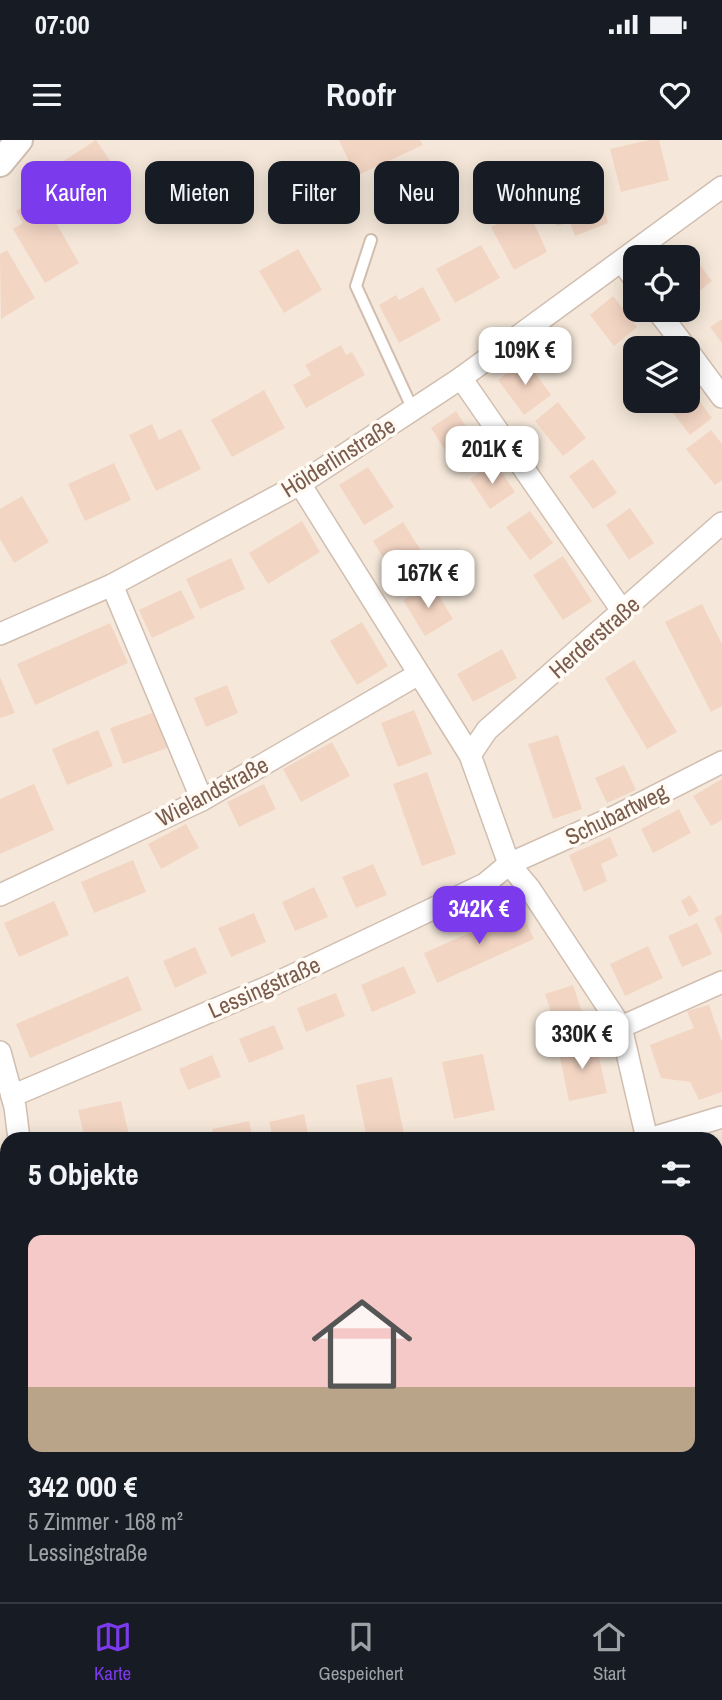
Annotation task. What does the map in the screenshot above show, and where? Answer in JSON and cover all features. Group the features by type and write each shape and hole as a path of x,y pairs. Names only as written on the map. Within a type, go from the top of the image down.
{"street":[{"path":"0,163 19,140"},
{"name":"Hölderlinstraße","path":"0,634 112,585 300,484 461,378 722,187"},
{"path":"666,322 677,336"},
{"path":"700,367 722,397"},
{"path":"461,378 623,612"},
{"path":"300,484 417,675 470,755 509,864 530,889 621,1027 646,1132"},
{"name":"Herderstraße","path":"470,755 487,730 722,523"},
{"path":"112,585 202,800"},
{"name":"Wielandstraße","path":"0,895 202,800 417,675"},
{"name":"Schubartweg","path":"509,864 616,816 722,762"},
{"name":"Lessingstraße","path":"12,1097 270,986 485,884 509,864"},
{"path":"621,1027 722,982"},
{"path":"0,1052 18,1132"},
{"path":"672,1132 722,1117"}],"lane":[{"path":"371,240 356,286 413,410"}],"shaded area":[{"path":"0,140 722,140 722,1132 0,1132"}],"building":[{"path":"96,140 110,161 63,161"},
{"path":"339,140 420,140 423,145 388,161 374,161 374,168 360,174 360,161 349,161"},
{"path":"659,140 669,180 621,192 610,149"},
{"path":"604,209 608,223 575,236 571,224 604,224"},
{"path":"21,224 57,224 79,263 45,283 13,229"},
{"path":"497,224 534,224 547,252 514,270 491,227"},
{"path":"481,245 500,278 455,303 436,269"},
{"path":"298,249 322,290 284,313 259,271"},
{"path":"7,250 35,298 1,319 0,254"},
{"path":"700,265 712,281 700,290"},
{"path":"423,287 441,320 399,343 379,305 396,295 399,300"},
{"path":"613,296 623,309 623,322 633,322 637,327 614,346 590,315"},
{"path":"722,319 722,343 710,327"},
{"path":"341,345 346,355 352,352 365,375 306,408 293,385 311,375 305,365"},
{"path":"525,359 551,395 524,415 498,380"},
{"path":"264,390 285,428 232,457 211,420"},
{"path":"558,402 586,438 563,456 535,421"},
{"path":"700,402 712,418 690,435 673,413 700,413"},
{"path":"456,411 474,439 449,456 431,428"},
{"path":"152,424 159,440 181,429 201,469 156,491 129,435"},
{"path":"711,430 722,444 722,480 715,485 686,449"},
{"path":"593,459 617,493 593,509 569,476"},
{"path":"495,462 515,492 490,509 470,479"},
{"path":"114,463 131,500 85,521 68,484"},
{"path":"368,467 394,507 364,525 339,485"},
{"path":"22,496 49,542 14,563 0,539 0,509"},
{"path":"630,508 654,543 629,560 606,525"},
{"path":"530,511 553,543 530,560 506,527"},
{"path":"302,521 320,552 268,584 249,553"},
{"path":"403,522 428,562 398,581 373,541"},
{"path":"563,556 592,601 563,620 533,575"},
{"path":"231,558 245,589 200,609 186,579"},
{"path":"431,583 453,619 425,636 403,600"},
{"path":"181,590 195,618 152,638 139,610"},
{"path":"702,604 722,644 722,706 711,712 665,622"},
{"path":"362,622 388,666 357,685 330,641"},
{"path":"110,623 128,663 35,705 17,664"},
{"path":"502,649 517,678 473,702 457,674"},
{"path":"634,660 677,732 647,749 605,678"},
{"path":"0,677 15,713 0,718"},
{"path":"227,685 238,713 206,727 194,698"},
{"path":"414,710 432,754 398,767 381,723"},
{"path":"155,712 167,748 123,764 110,728"},
{"path":"98,730 113,766 67,785 52,749"},
{"path":"558,735 582,809 553,819 528,744"},
{"path":"332,742 350,776 301,802 283,769"},
{"path":"624,765 636,790 607,803 595,778"},
{"path":"427,772 456,854 422,866 393,784"},
{"path":"722,779 722,820 711,826 693,796"},
{"path":"34,784 54,830 0,854 0,799"},
{"path":"264,784 276,809 239,827 227,802"},
{"path":"679,809 691,833 653,853 641,829"},
{"path":"186,824 199,848 161,869 148,844"},
{"path":"610,837 618,856 601,864 607,881 584,892 569,855"},
{"path":"133,860 146,892 94,913 81,882"},
{"path":"373,864 387,895 356,908 342,877"},
{"path":"314,887 328,917 295,931 282,902"},
{"path":"690,895 699,911 689,917 681,901"},
{"path":"54,901 69,935 19,957 4,923"},
{"path":"521,910 534,939 437,983 424,953"},
{"path":"254,913 266,942 231,957 218,928"},
{"path":"722,914 722,935 714,918"},
{"path":"697,923 712,954 682,967 668,936"},
{"path":"648,946 663,978 625,996 610,964"},
{"path":"195,947 207,973 175,988 163,961"},
{"path":"404,966 416,993 372,1012 361,985"},
{"path":"128,976 142,1010 30,1058 16,1024"},
{"path":"573,985 587,1027 559,1036 545,994"},
{"path":"336,993 345,1016 306,1032 297,1008"},
{"path":"709,1005 722,1042 722,1092 699,1100 690,1082 661,1078 650,1045 694,1028 687,1011"},
{"path":"274,1025 284,1049 249,1063 239,1039"},
{"path":"595,1040 607,1093 569,1101 558,1048"},
{"path":"483,1054 495,1110 454,1119 442,1062"},
{"path":"212,1055 221,1077 188,1090 179,1069"},
{"path":"392,1077 404,1132 366,1132 356,1085"},
{"path":"121,1101 128,1132 83,1132 78,1110"},
{"path":"304,1114 308,1132 271,1132 269,1122"},
{"path":"249,1121 251,1132 213,1132 212,1129"}]}
